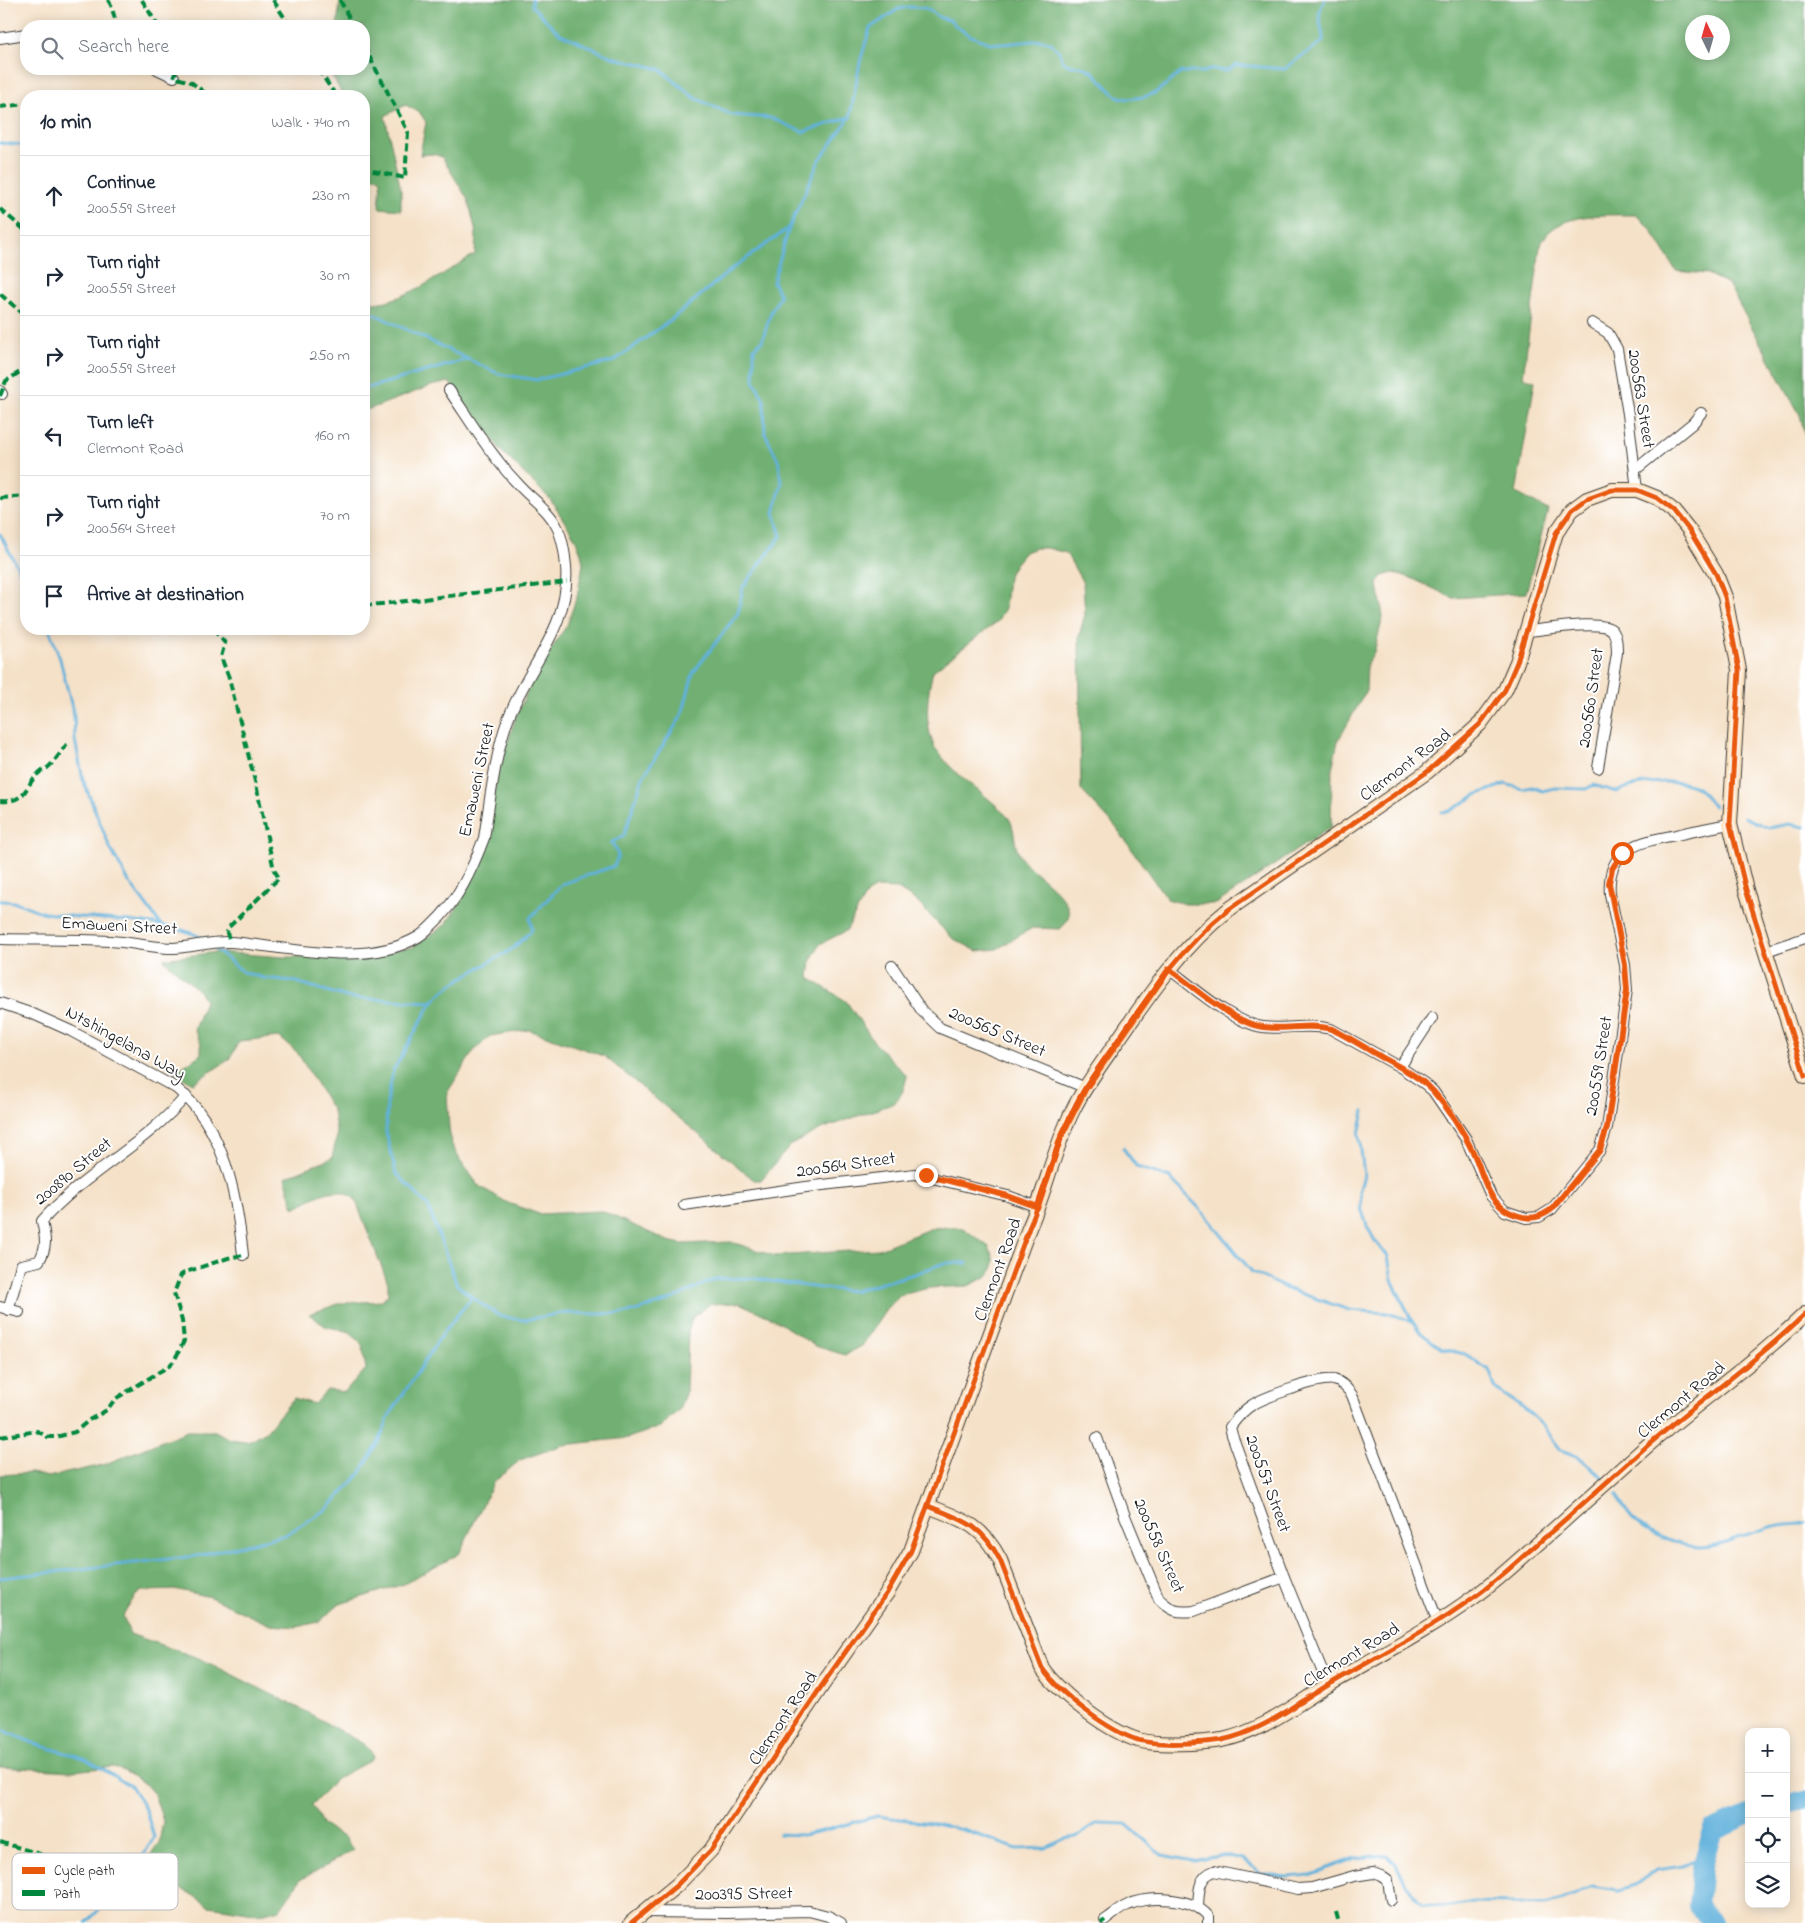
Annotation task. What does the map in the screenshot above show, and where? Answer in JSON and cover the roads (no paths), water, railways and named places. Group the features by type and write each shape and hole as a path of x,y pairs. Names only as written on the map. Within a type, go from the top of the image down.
{"street":[{"path":"0,38 20,35"},
{"path":"170,75 174,77"},
{"name":"200563 Street","path":"1592,323 1608,333 1617,349 1628,414 1637,490"},
{"name":"Emaweni Street","path":"0,938 113,941 156,947 198,946 221,942 323,953 351,953 400,946 420,937 446,913 455,901 484,838 504,731 514,704 559,619 565,601 567,582 562,539 553,519 518,485 491,452 449,390"},
{"path":"1635,470 1693,423 1701,413"},
{"name":"Clermont Road","path":"631,1923 677,1886 711,1850 887,1593 911,1550 1038,1207 1061,1137 1086,1088 1169,969 1206,927 1427,772 1469,735 1488,714 1505,690 1517,662 1556,533 1566,517 1580,503 1595,495 1612,490 1637,490 1657,498 1674,511 1704,552 1716,574 1725,597 1738,670 1730,824 1737,860 1805,1076"},
{"name":"200560 Street","path":"1527,632 1596,626 1608,628 1613,632 1617,643 1617,653 1598,768"},
{"name":"200559 Street","path":"1169,969 1245,1023 1265,1027 1317,1027 1332,1029 1400,1067 1425,1084 1440,1100 1466,1139 1487,1187 1496,1202 1506,1211 1526,1218 1539,1217 1552,1209 1600,1150 1607,1128 1627,990 1625,965 1610,894 1609,883 1612,869 1622,853 1641,842 1730,824"},
{"path":"1766,951 1805,938"},
{"name":"200565 Street","path":"892,966 922,1011 940,1028 1086,1088"},
{"name":"Ntshingelana Way","path":"0,1003 33,1014 71,1032 176,1088 186,1096 206,1124 225,1164 236,1203 243,1255"},
{"path":"1400,1067 1432,1018"},
{"name":"200890 Street","path":"4,1308 21,1264 39,1261 46,1248 42,1221 73,1192 159,1122 186,1096"},
{"name":"200564 Street","path":"684,1205 806,1187 915,1174 1008,1196 1038,1207"},
{"path":"4,1308 20,1312"},
{"name":"Clermont Road","path":"928,1506 973,1526 985,1536 1000,1560 1042,1668 1051,1681 1074,1701 1113,1729 1140,1741 1158,1743 1213,1741 1230,1738 1262,1725 1438,1622 1494,1582 1611,1481 1647,1446 1744,1367 1805,1314"},
{"name":"200557 Street","path":"1328,1685 1284,1577 1230,1428 1242,1412 1252,1405 1317,1381 1334,1380 1346,1388 1352,1395 1438,1622"},
{"name":"200558 Street","path":"1097,1438 1142,1557 1160,1599 1168,1608 1179,1613 1194,1611 1284,1577"},
{"path":"1198,1906 1201,1883 1207,1874 1214,1871 1277,1886 1298,1888 1312,1888 1354,1876 1373,1873 1388,1881 1391,1900"},
{"path":"1105,1920 1122,1908 1141,1901 1172,1900 1198,1906 1208,1916 1208,1923"},
{"name":"200395 Street","path":"644,1912 727,1913 809,1911 837,1919 841,1923"},
{"path":"783,1912 785,1923"}],"waterway":[{"path":"532,0 532,6 559,33 612,57 660,69 695,98 732,115 771,118 803,132 850,117"},
{"path":"967,1263 944,1263 917,1273 854,1291 750,1278 715,1279 666,1302 628,1313 563,1313 524,1320 500,1316 457,1285 428,1206 396,1173 386,1133 387,1102 393,1071 432,1002 440,994 459,980 518,944 532,930 530,918 562,884 614,866 618,856 615,847 611,843 624,835 643,777 682,715 693,673 738,613 743,587 781,536 774,513 782,482 778,460 765,433 764,400 754,380 754,348 762,341 771,312 780,296 773,282 789,228 819,161 850,117 860,62 870,28 898,9 909,7 925,8 941,18 950,20 971,36 990,43 1003,44 1042,40 1051,43 1059,51 1063,62 1071,66 1081,66 1092,71 1116,96 1128,99 1144,97 1155,93 1182,72 1204,72 1212,69 1226,71 1236,65 1285,69 1323,41 1320,11 1325,0"},
{"path":"0,143 20,145"},
{"path":"370,312 499,374 537,380 614,361 672,319 733,268 789,228"},
{"path":"370,387 469,359"},
{"path":"0,534 20,572"},
{"path":"51,635 60,659 74,716 75,740 83,780 110,848 129,882 161,925"},
{"path":"1442,812 1450,811 1476,795 1505,784 1523,789 1532,787 1542,791 1555,788 1586,789 1593,785 1617,792 1625,788 1648,783 1684,783 1694,786 1714,806"},
{"path":"1744,817 1769,828 1789,824 1805,827"},
{"path":"0,901 14,902 41,912 64,916 155,924 177,928 195,934 208,942"},
{"path":"212,946 243,972 263,978 293,981 350,998 432,1002"},
{"path":"1364,1111 1359,1134 1364,1175 1360,1189 1361,1208 1367,1226 1375,1241 1388,1256 1392,1280 1412,1321"},
{"path":"1123,1148 1137,1167 1170,1178 1199,1208 1252,1272 1285,1288 1349,1310 1387,1313 1412,1321 1421,1333 1442,1349 1465,1354 1489,1370 1496,1389 1524,1408 1543,1426 1561,1450 1579,1457 1605,1479"},
{"path":"0,1578 196,1556 285,1535 327,1509 359,1475 379,1442 389,1416 443,1333 472,1297"},
{"path":"1616,1495 1629,1515 1642,1527 1672,1542 1694,1547 1716,1545 1770,1527 1805,1523"},
{"path":"0,1729 38,1745 84,1758 132,1787 146,1811 154,1837 145,1853"},
{"path":"1790,1803 1805,1800"},
{"path":"779,1834 803,1835 877,1816 930,1823 963,1830 1017,1849 1046,1848 1064,1839 1076,1837 1098,1823 1126,1824 1162,1855 1194,1861 1224,1855 1243,1859 1260,1873 1287,1877 1310,1875 1355,1858 1387,1855 1396,1864 1404,1882 1422,1904 1444,1907 1474,1902 1545,1904 1574,1896 1592,1886 1618,1890 1635,1885 1657,1869 1684,1865 1706,1855"},
{"path":"1713,1923 1698,1906 1702,1867 1713,1830 1745,1816"},
{"path":"86,1923 99,1910"}]}
